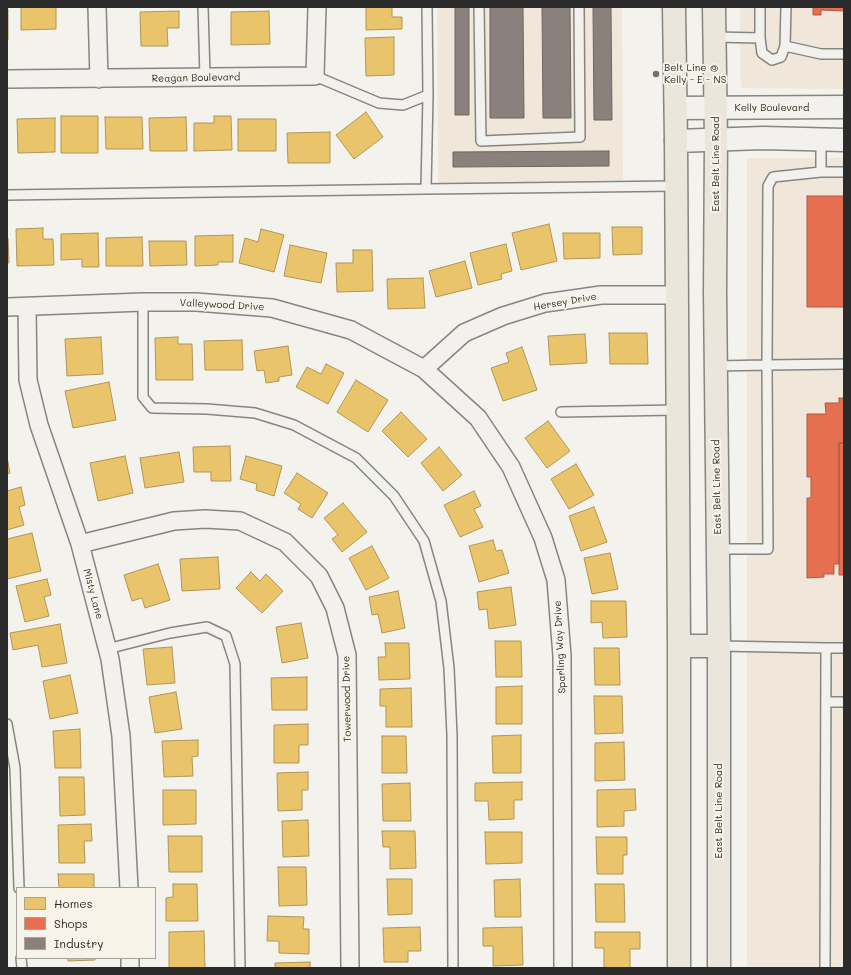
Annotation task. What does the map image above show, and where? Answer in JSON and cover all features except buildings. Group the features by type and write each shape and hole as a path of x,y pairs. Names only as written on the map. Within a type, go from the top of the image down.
{"main road":[{"path":"674,7 676,108 679,646 679,968"},
{"name":"East Belt Line Road","path":"714,7 716,108 716,366 719,646 719,968"},
{"path":"679,646 719,646"}],"street":[{"path":"98,7 99,79"},
{"path":"315,76 317,7"},
{"name":"Reagan Boulevard","path":"7,79 315,76"},
{"name":"Kelly Boulevard","path":"676,108 844,107"},
{"path":"676,141 763,138 844,140"},
{"name":"Hersey Drive","path":"424,369 464,333 503,316 545,303 601,295 676,296"},
{"name":"Valleywood Drive","path":"7,307 143,302 196,302 272,308 350,330 424,369"},
{"name":"Misty Lane","path":"27,307 28,380 39,425 80,544 110,659 121,736 129,887"},
{"name":"Sparling Way Drive","path":"424,369 478,418 511,467 543,538 556,580 562,656 563,968"},
{"name":"Towerwood Drive","path":"80,544 174,521 205,519 240,521 285,542 319,576 336,608 347,655 350,968"}],"lane":[{"path":"203,7 205,77"},
{"path":"426,189 428,95 427,7"},
{"path":"479,7 481,141 580,137 579,7"},
{"path":"760,7 760,38 762,53 772,60 781,57 785,46 786,7"},
{"path":"714,37 760,38"},
{"path":"785,46 821,54 844,54"},
{"path":"315,76 379,103 403,106 428,95"},
{"path":"821,140 821,172"},
{"path":"718,549 768,549 768,186 773,177 821,172 844,172"},
{"path":"7,194 676,186"},
{"path":"143,302 143,397 152,408 207,409 255,413 294,425 356,458 394,496 424,541 440,601 450,668 452,743 453,968"},
{"path":"716,366 844,364"},
{"path":"561,412 677,410"},
{"path":"107,649 170,633 207,628 226,636 235,664 240,968"},
{"path":"719,646 844,648"},
{"path":"824,968 827,702 826,648"},
{"path":"827,702 844,702"},
{"path":"7,724 15,768 19,887"}],"shaded area":[{"path":"437,7 622,7 623,180 438,184"},
{"path":"740,7 844,7 844,89 741,88"},
{"path":"747,158 844,158 844,968 747,968"}],"place":[{"name":"Belt Line @ Kelly - E - NS","path":"656,74"}]}
